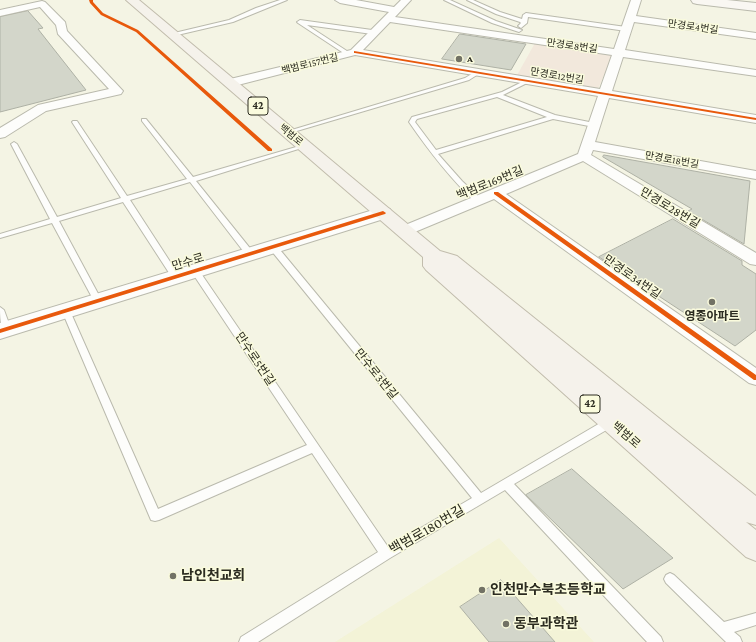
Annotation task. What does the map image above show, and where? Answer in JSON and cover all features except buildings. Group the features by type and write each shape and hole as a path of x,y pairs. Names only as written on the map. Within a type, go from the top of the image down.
{"main road":[{"name":"백범로","path":"133,0 404,231 433,254 450,260 756,513"},
{"path":"698,0 756,7"},
{"name":"백범로","path":"433,254 432,266 756,548"}],"street":[{"path":"340,0 396,10"},
{"name":"백범로157번길","path":"230,83 352,53 406,0"},
{"path":"586,151 636,0"},
{"path":"0,13 42,4 61,24 62,32 117,91 42,108 0,134"},
{"name":"만경로8번길","path":"388,19 517,34 618,53 756,73"},
{"name":"만경로4번길","path":"628,24 756,36"},
{"name":"만경로12번길","path":"352,53 756,119"},
{"name":"만경로18번길","path":"586,151 756,175"},
{"name":"백범로169번길","path":"404,231 496,193 586,151"},
{"name":"만경로28번길","path":"586,151 756,260"},
{"name":"만경로34번길","path":"496,193 756,378"},
{"name":"만수로","path":"3,330 383,213"}],"lane":[{"path":"172,34 231,21 258,9 285,0"},
{"path":"446,0 517,34 524,23 526,15 577,22 628,24"},
{"path":"469,0 524,23"},
{"path":"352,53 300,22 372,32 376,31"},
{"path":"288,132 467,79 477,73"},
{"name":"만경로12번길","path":"414,118 497,95 528,81"},
{"path":"497,95 553,117 594,125"},
{"path":"433,153 553,117"},
{"name":"백범로169번길","path":"414,118 412,122 433,153 478,200"},
{"path":"144,120 250,254"},
{"name":"만수로","path":"76,122 126,199 186,274"},
{"path":"14,144 98,301"},
{"path":"0,236 305,146"},
{"name":"만수로3번길","path":"273,247 480,500"},
{"name":"만수로5번길","path":"186,274 314,447 386,554"},
{"name":"만수로","path":"0,310 3,330"},
{"path":"66,311 155,516 314,447"},
{"name":"백범로180번길","path":"247,642 386,554 611,422"},
{"path":"507,484 656,642"},
{"path":"670,579 735,642"},
{"path":"722,629 756,618"}],"shaded area":[{"path":"535,43 613,55 597,91 516,77"},
{"name":"인천만수북초등학교","path":"499,538 594,642 335,642"}],"cycle path":[{"path":"91,0 91,2 102,14 137,31 270,150"},
{"path":"355,52 756,119"},
{"path":"496,193 756,378"},
{"path":"0,331 383,213"}],"place":[{"name":"A","path":"459,59"},
{"name":"영종아파트","path":"712,302"},
{"name":"남인천교회","path":"173,576"},
{"name":"인천만수북초등학교","path":"482,590"},
{"name":"동부과학관","path":"506,624"}]}
